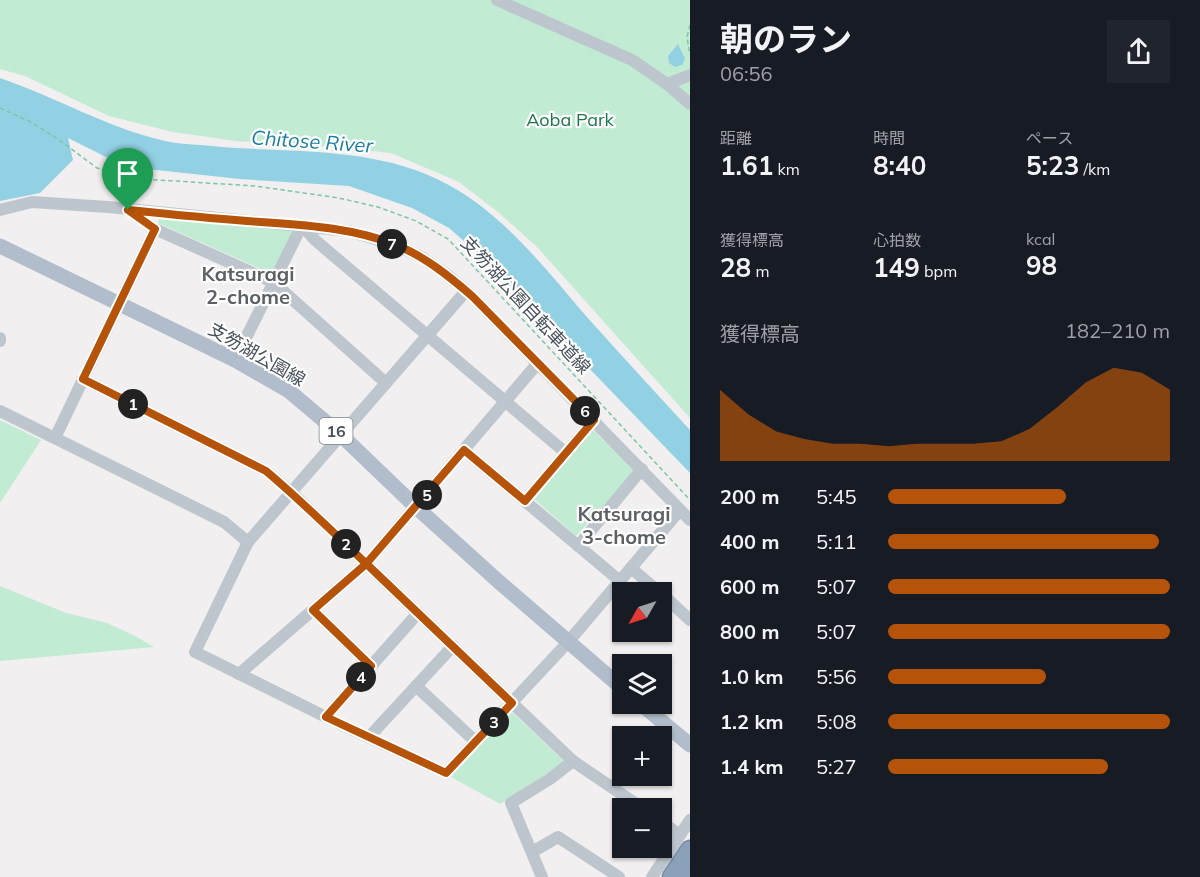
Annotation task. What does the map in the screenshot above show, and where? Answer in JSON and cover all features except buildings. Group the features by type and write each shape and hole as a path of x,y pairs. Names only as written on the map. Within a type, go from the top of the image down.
{"highway":[{"path":"672,877 685,843"}],"main road":[{"name":"支笏湖公園線","path":"0,246 235,360 288,391 341,435 498,581 612,678"},
{"path":"653,714 690,745"}],"street":[{"path":"497,0 632,60 667,84 690,104"},
{"path":"667,84 690,75"},
{"path":"0,210 32,202 302,225 349,231 398,246 423,258 466,291 690,520"},
{"path":"128,210 155,229 273,282 386,383"},
{"path":"235,360 302,225"},
{"path":"302,225 315,240 566,453"},
{"path":"55,438 155,229"},
{"path":"466,291 248,542 195,652 446,773 569,641 680,510"},
{"path":"239,674 366,564 538,363"},
{"path":"83,379 266,471 291,492 573,761 627,798"},
{"path":"0,411 224,522 248,542"},
{"path":"525,501 594,420"},
{"path":"464,450 620,581"},
{"path":"578,546 642,469"},
{"path":"631,568 647,582"},
{"path":"672,604 690,620"},
{"path":"313,610 371,666"},
{"path":"326,717 418,613"},
{"path":"369,737 453,646"},
{"path":"416,686 476,742"},
{"path":"542,877 512,803 573,761"},
{"path":"652,877 685,843 690,820"},
{"path":"672,831 685,843"},
{"path":"532,852 558,837 619,877"}],"path":[{"path":"690,25 687,38 690,55"},
{"name":"支笏湖公園自転車道線","path":"0,108 31,122 98,168 126,178 255,186 339,198 378,207 416,221 448,239 690,500"}],"green space":[{"name":"Aoba Park","path":"0,0 690,0 690,418 537,247 498,212 459,182 391,153 236,141 173,132 109,116 25,76 0,69"},
{"path":"159,217 290,230 292,234 272,274 158,223"},
{"path":"0,420 41,440 0,503"},
{"path":"593,430 635,471 576,536 533,498"},
{"path":"0,586 66,613 107,623 154,647 0,661"},
{"path":"512,712 565,762 500,804 451,777"}],"water":[{"path":"678,44 685,59 682,65 675,67 669,63 668,56"},
{"path":"0,78 102,120 165,141 231,148 351,155 409,168 460,191 481,206 519,240 690,430 690,473 481,256 449,228 412,208 349,186 240,179 147,169 118,163 68,138 73,160 40,193 0,201"}],"district":[{"name":"Katsuragi 2-chome","path":"248,284"},
{"name":"Katsuragi 3-chome","path":"624,524"}],"route":[{"path":"128,210 155,229 83,379 266,471 291,492 366,564 512,703 446,773 326,717 371,666 313,610 366,564 464,450 525,501 594,420 472,296 423,258 398,246 371,236 320,226 128,210"}],"water label":[{"name":"Chitose River","path":"312,141"}]}
